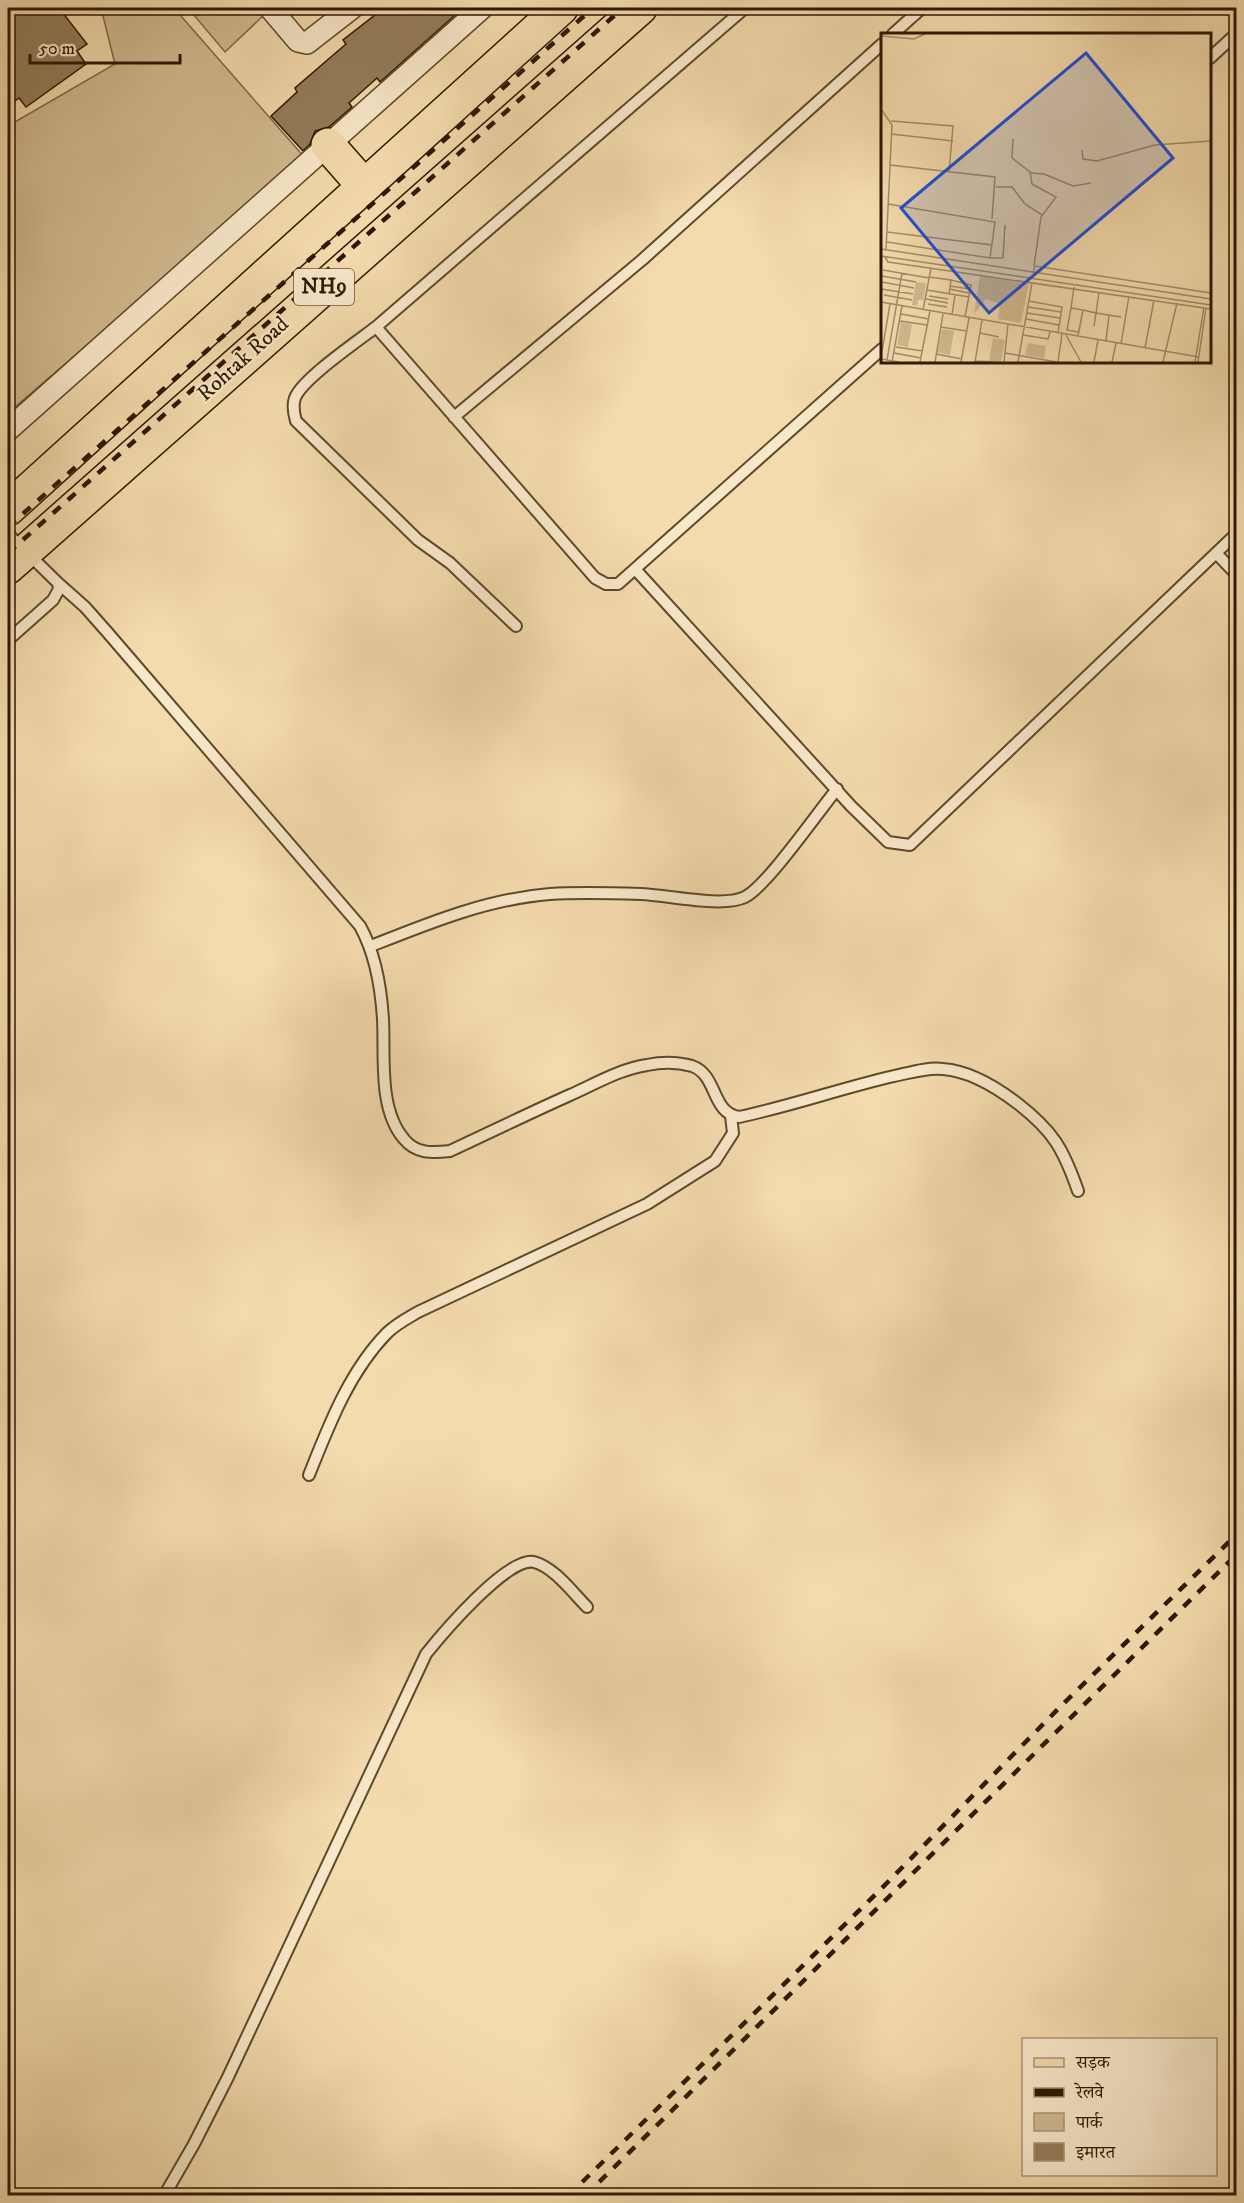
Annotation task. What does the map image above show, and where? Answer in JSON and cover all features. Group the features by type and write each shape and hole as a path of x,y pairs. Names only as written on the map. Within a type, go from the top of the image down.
{"main road":[{"name":"Rohtak Road","path":"8,509 561,8"},
{"name":"Rohtak Road","path":"13,551 640,8"},
{"path":"328,145 364,186"}],"street":[{"path":"274,9 298,41 307,44 352,8"},
{"path":"8,430 482,8"}],"lane":[{"path":"516,626 450,563 418,540 296,422 293,408 295,397 308,381 376,327 745,8"},
{"path":"894,33 922,8"},
{"path":"1211,56 1236,34"},
{"path":"454,417 642,260 881,45"},
{"path":"376,327 595,578 606,584 618,584 881,350"},
{"path":"635,569 888,842 910,845 1236,534"},
{"path":"13,551 58,583 108,633 360,926 371,946 382,1016 391,1116 403,1139 416,1150 432,1153 450,1150 615,1075 646,1065 670,1062 693,1066 702,1072 722,1109 731,1116 752,1114 872,1081 923,1070 943,1069 971,1076 1000,1090 1033,1116 1059,1144 1078,1191"},
{"path":"1216,553 1236,574"},
{"path":"8,640 53,600 60,589 58,583"},
{"path":"371,946 438,920 496,902 550,894 641,894 717,900 740,899 760,885 837,789"},
{"path":"309,1475 338,1405 369,1355 389,1331 418,1312 647,1204 715,1161 727,1147 733,1133 731,1116"},
{"path":"164,2196 228,2077 426,1654 504,1573 520,1564 532,1562 547,1569 587,1607"}],"green space":[{"path":"101,8 174,8 305,158 8,413 8,126 115,64"},
{"path":"188,8 256,8 263,16 225,52"}],"building":[{"path":"14,8 59,8 87,44 77,51 86,64 26,107 19,98 8,106 8,12"},
{"path":"384,8 447,8 454,16 380,82 377,78 349,103 352,107 329,127 315,131 310,144 303,151 271,116 297,92 295,88 346,44 343,40"}],"railway":[{"path":"8,527 593,8"},
{"path":"8,553 623,8"},
{"path":"568,2196 876,1894 1062,1705 1236,1535"},
{"path":"585,2196 1236,1555"}]}
